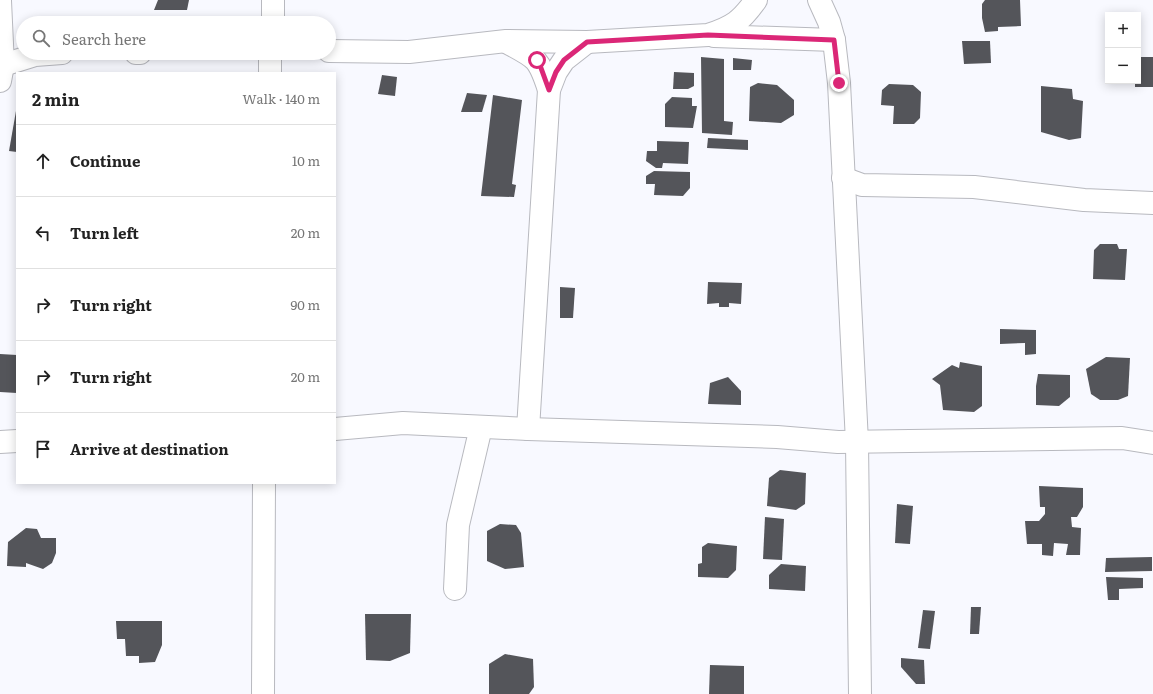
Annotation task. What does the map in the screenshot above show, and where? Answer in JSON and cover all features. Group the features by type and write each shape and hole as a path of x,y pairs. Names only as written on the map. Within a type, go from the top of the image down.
{"street":[{"path":"273,0 273,16"},
{"path":"708,35 723,31 735,24 746,14 756,0"},
{"path":"819,0 829,22 834,40 839,83 857,442 860,694"},
{"path":"0,1 2,73 26,60"},
{"path":"336,51 409,52 506,42 587,42 708,35 834,40"},
{"path":"506,42 537,60 549,90"},
{"path":"528,429 549,90 556,72 564,60 587,42"},
{"path":"270,60 270,72"},
{"path":"843,178 862,185 974,187 1084,200 1153,203"},
{"path":"336,429 403,423 528,429 776,437 838,442 1122,438 1153,443"},
{"path":"455,589 458,525 481,427"},
{"path":"0,442 16,441"},
{"path":"263,694 264,484"}],"building":[{"path":"158,0 189,0 187,10 154,10"},
{"path":"985,0 1020,0 1021,26 998,27 998,31 985,32 982,18 982,4"},
{"path":"962,41 990,41 991,63 964,64"},
{"path":"701,57 724,59 724,121 733,122 732,135 702,133"},
{"path":"1141,57 1153,57 1153,87 1135,87 1135,84 1141,84"},
{"path":"733,58 752,60 751,70 733,70"},
{"path":"674,72 694,73 694,86 688,89 673,89"},
{"path":"382,75 397,77 395,96 378,94"},
{"path":"758,83 777,85 794,100 794,115 781,123 749,121 750,87"},
{"path":"889,84 913,85 921,92 920,118 914,124 893,124 894,106 881,105 882,90"},
{"path":"1041,86 1072,89 1073,99 1083,101 1081,138 1069,140 1041,132"},
{"path":"467,93 487,95 482,112 461,112"},
{"path":"493,95 522,100 512,184 516,185 514,197 481,196"},
{"path":"672,97 692,98 692,106 697,106 693,128 665,127 665,104"},
{"path":"16,111 16,152 9,151"},
{"path":"708,138 748,140 748,150 707,148"},
{"path":"657,141 689,142 688,164 663,163 662,168 656,168 646,161 647,151 657,151"},
{"path":"654,171 690,172 690,188 683,196 654,195 655,184 646,184 646,176"},
{"path":"1100,244 1117,244 1119,249 1127,249 1125,280 1093,279 1094,250"},
{"path":"708,282 742,283 741,304 729,303 729,307 719,307 719,303 707,304"},
{"path":"560,287 575,288 573,318 560,318"},
{"path":"1000,329 1036,330 1036,354 1025,355 1025,343 1000,344"},
{"path":"0,354 16,355 16,393 0,392"},
{"path":"1106,357 1130,358 1128,396 1118,400 1100,400 1091,394 1086,369"},
{"path":"960,362 982,366 982,406 974,412 943,410 940,385 932,379 952,365 959,368"},
{"path":"1038,374 1070,375 1070,397 1059,406 1036,405 1036,386"},
{"path":"728,377 741,391 741,405 708,404 710,383"},
{"path":"780,470 806,473 805,504 796,510 767,506 769,478"},
{"path":"1039,486 1083,488 1083,507 1077,517 1071,517 1072,527 1081,528 1080,555 1066,555 1068,544 1054,543 1053,556 1042,555 1042,544 1027,544 1025,521 1039,521 1045,514 1045,507 1040,507"},
{"path":"897,504 913,506 910,544 895,543"},
{"path":"765,517 784,519 782,560 763,559"},
{"path":"500,524 516,525 521,533 524,567 505,569 487,561 487,531"},
{"path":"26,528 37,529 41,538 56,538 56,553 52,563 43,569 26,563 26,567 7,566 8,542"},
{"path":"708,543 737,546 736,570 728,578 698,577 698,564 702,563 702,547"},
{"path":"1152,557 1152,571 1105,572 1106,558"},
{"path":"781,564 806,566 805,591 769,589 769,575"},
{"path":"1106,577 1143,578 1143,588 1119,589 1119,600 1108,600"},
{"path":"971,607 981,607 979,634 970,634"},
{"path":"923,610 935,611 930,649 918,648"},
{"path":"365,614 411,614 410,653 390,661 366,660"},
{"path":"116,621 162,621 162,645 155,662 139,663 139,656 126,656 125,639 117,639"},
{"path":"505,654 533,659 534,687 529,694 489,694 489,664"},
{"path":"901,658 924,660 925,684 916,684 901,667"},
{"path":"710,665 744,666 744,694 709,694"}],"route":[{"path":"537,60 549,90 556,72 564,60 587,42 708,35 834,40 839,83"}]}
